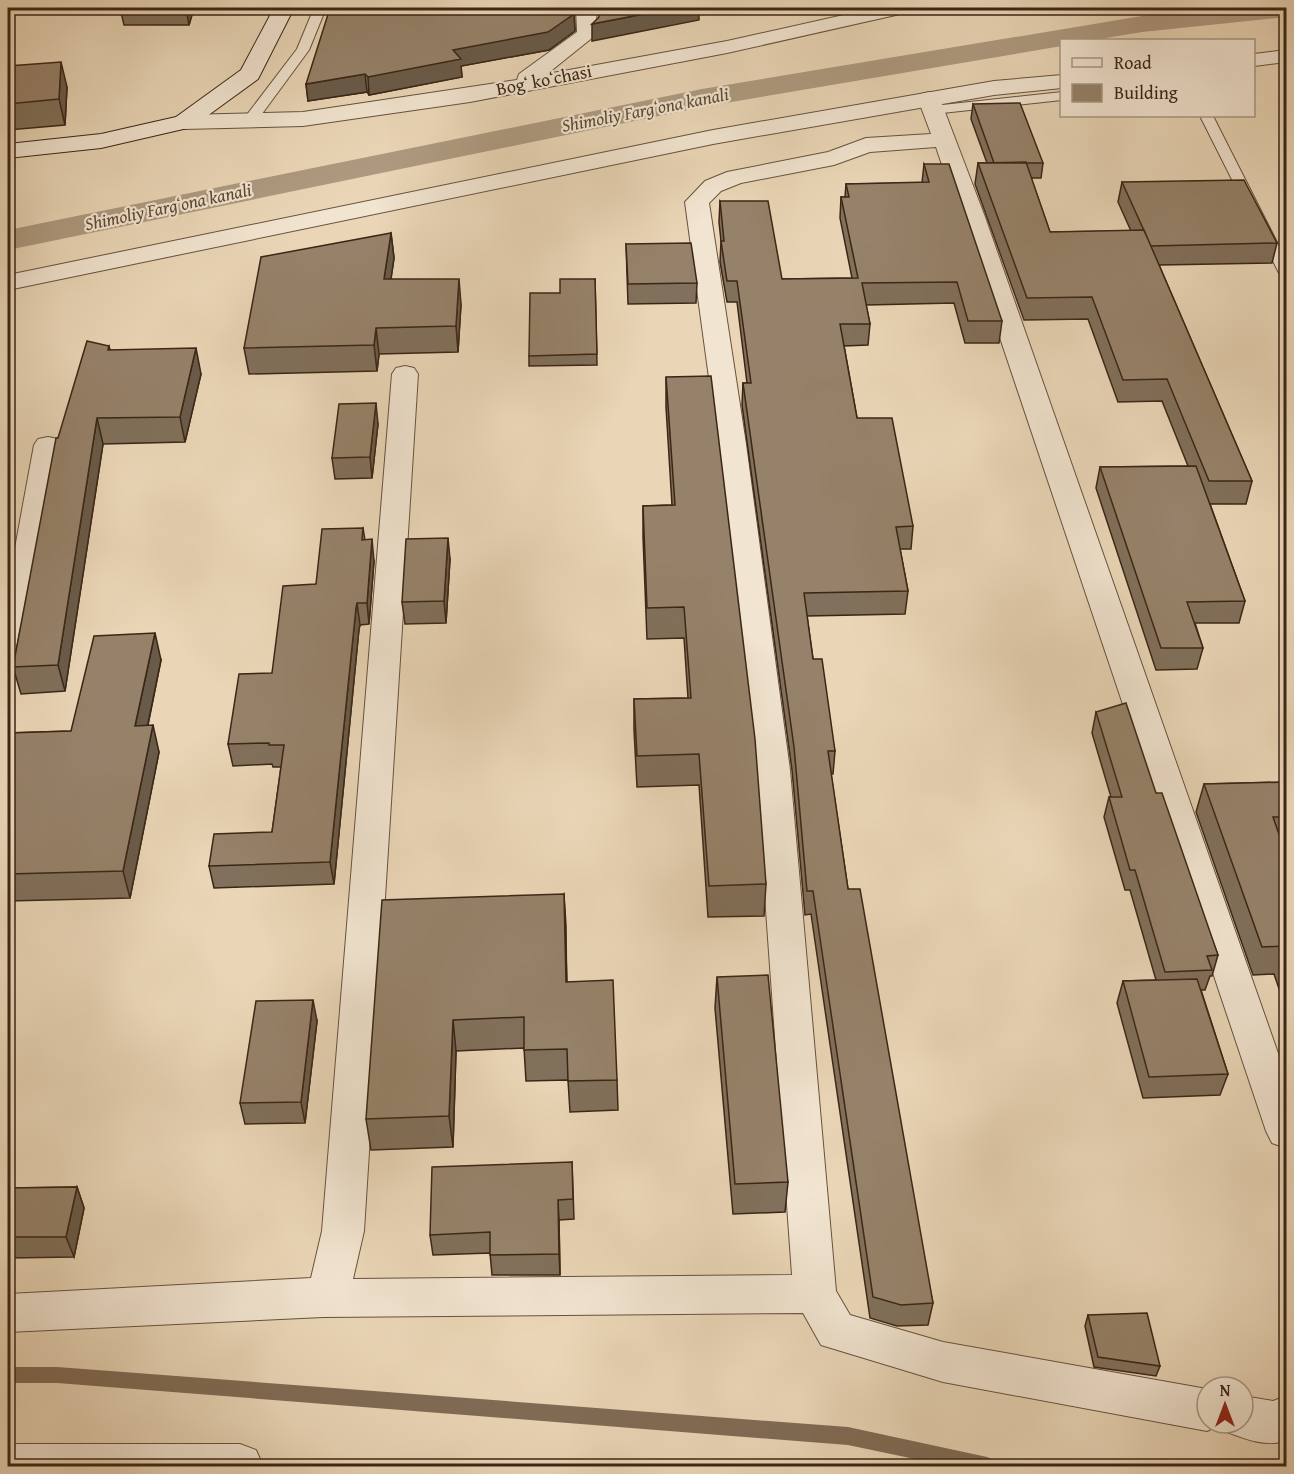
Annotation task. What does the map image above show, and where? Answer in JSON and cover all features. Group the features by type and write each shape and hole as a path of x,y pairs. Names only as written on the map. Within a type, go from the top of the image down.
{"street":[{"path":"8,151 101,141 184,122 250,74 284,8"},
{"path":"520,84 587,34 586,8"},
{"name":"Bogʻ koʻchasi","path":"184,122 303,119 470,95 520,84 727,48 821,17 900,8"},
{"path":"1255,60 1287,56"},
{"path":"8,284 713,137 931,105 994,88 1060,81"},
{"path":"931,105 1287,1131"},
{"path":"944,140 866,145 834,158 735,177 713,186 697,202 732,444 773,770 815,1294 837,1331 847,1334 943,1362 1195,1408"},
{"path":"323,1298 332,1278 343,1231 405,374"},
{"path":"8,668 48,445"},
{"path":"8,1313 323,1298 815,1294"},
{"path":"1255,1419 1277,1423 1287,1417"},
{"path":"8,1466 240,1467"}],"lane":[{"path":"251,119 303,50 320,8"},
{"path":"931,105 1060,96"},
{"path":"1207,117 1287,273"}],"building":[{"path":"330,8 574,8 574,14 548,32 453,50 461,59 368,77 365,74 306,84"},
{"path":"598,8 675,8 592,24 599,17"},
{"path":"61,62 59,99 8,104 8,66"},
{"path":"1020,103 1043,163 994,163 973,104"},
{"path":"1026,162 1050,232 1144,230 1252,481 1209,481 1167,379 1123,380 1092,297 1027,298 978,163"},
{"path":"924,164 949,164 1002,321 968,321 957,282 862,283 870,324 840,324 857,418 892,418 913,526 896,527 908,591 804,593 813,659 822,659 835,751 828,751 848,889 860,889 933,1303 901,1305 873,1297 813,891 807,891 794,747 743,383 751,383 737,281 727,281 721,241 724,241 720,201 768,201 782,279 858,278 841,197 849,197 846,184 929,182"},
{"path":"1244,180 1277,243 1151,246 1122,182"},
{"path":"391,233 384,279 459,279 456,326 376,328 374,345 244,348 261,257"},
{"path":"691,243 697,283 628,284 626,244"},
{"path":"560,279 595,279 597,354 529,356 530,293 560,293"},
{"path":"87,341 109,346 108,350 196,348 180,417 97,418 58,665 13,667 56,438 58,438"},
{"path":"711,376 755,739 766,884 709,886 699,754 637,756 634,699 691,698 684,607 647,608 643,506 675,505 666,377"},
{"path":"376,403 370,457 332,458 339,404"},
{"path":"1196,466 1245,601 1187,602 1203,648 1161,648 1100,467"},
{"path":"363,528 362,540 372,539 367,603 357,603 356,608 330,862 209,866 214,834 272,832 284,745 228,744 239,674 272,673 283,586 316,584 322,529"},
{"path":"448,538 444,601 402,602 406,539"},
{"path":"155,633 135,726 153,725 123,871 8,874 8,733 71,731 94,636"},
{"path":"1126,703 1156,793 1162,793 1218,955 1207,956 1212,970 1165,972 1135,870 1130,870 1109,797 1122,797 1096,712"},
{"path":"1287,782 1287,817 1273,817 1287,857 1287,954 1284,946 1262,947 1204,784"},
{"path":"564,894 566,982 613,980 617,1080 568,1081 567,1049 524,1050 524,1017 453,1020 449,1116 366,1119 382,900"},
{"path":"768,975 788,1182 735,1184 717,977"},
{"path":"1197,979 1228,1074 1149,1077 1123,981"},
{"path":"313,1000 301,1102 240,1103 256,1001"},
{"path":"572,1162 573,1199 558,1200 559,1254 490,1255 490,1232 430,1235 432,1167"},
{"path":"77,1187 66,1237 8,1237 8,1188"},
{"path":"1147,1313 1160,1366 1098,1357 1088,1315"}],"waterway":[{"name":"Shimoliy Fargʻona kanali","path":"8,240 702,98 1142,24 1286,9"},
{"path":"8,1375 57,1375 848,1436 987,1466"}]}
